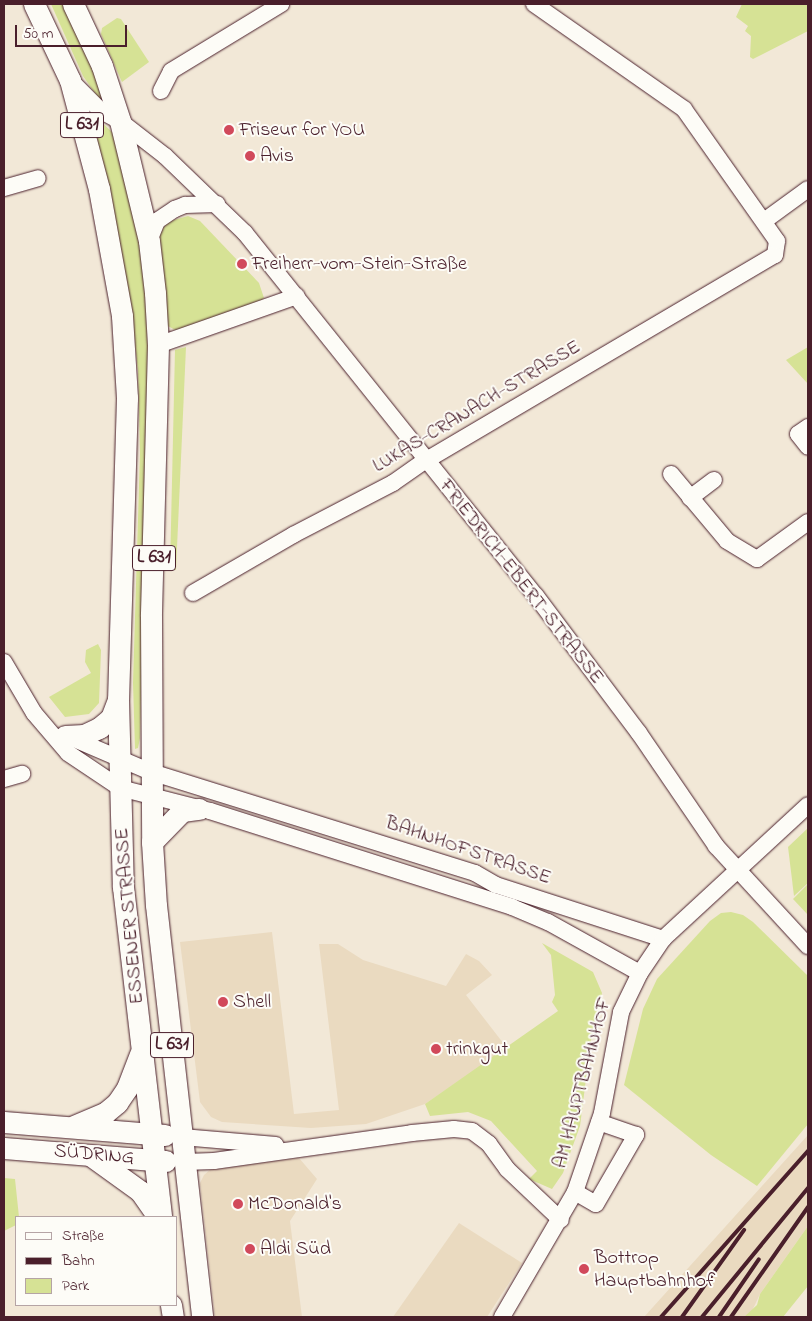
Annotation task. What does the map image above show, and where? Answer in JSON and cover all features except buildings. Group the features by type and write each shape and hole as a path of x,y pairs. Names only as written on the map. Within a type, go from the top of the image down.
{"main road":[{"name":"FRIEDRICH-EBERT-STRASSE","path":"34,4 70,80 94,170 122,316 126,373 118,700"},
{"name":"L 631","path":"73,4 102,66 120,121 149,241 158,345 151,772 154,798"},
{"name":"L 631","path":"118,700 120,788"},
{"path":"66,736 84,734 98,728 111,718 118,700"},
{"name":"ESSENER STRASSE","path":"120,788 123,887 142,1046 159,1216"},
{"name":"ESSENER STRASSE","path":"154,798 152,842 184,1162 202,1317"},
{"path":"152,842 182,811 199,809"},
{"path":"70,1127 105,1112 117,1104 127,1088 142,1046"},
{"name":"SÜDRING","path":"4,1122 182,1137"},
{"name":"SÜDRING","path":"4,1148 88,1153 184,1162"},
{"path":"88,1153 140,1190 158,1216"}],"street":[{"path":"161,90 172,71 281,4"},
{"path":"534,4 684,109 764,221 808,189"},
{"name":"FRIEDRICH-EBERT-STRASSE","path":"70,80 101,111 120,121 165,156 217,204 297,296 425,461 536,596 639,733 716,846 740,871"},
{"path":"4,188 38,178"},
{"path":"149,241 157,221 175,209 185,205 217,204"},
{"name":"LUKAS-CRANACH-STRASSE","path":"193,593 293,535 393,483 425,461 770,260 778,251 777,241 764,221"},
{"path":"158,345 297,296"},
{"path":"808,427 798,434 808,447"},
{"path":"671,474 727,541 758,559 808,523"},
{"path":"690,498 714,480"},
{"path":"4,662 34,714 68,753 120,788"},
{"path":"34,714 66,736"},
{"name":"BAHNHOFSTRASSE","path":"66,736 120,761 151,772 476,873 496,885 663,939"},
{"path":"4,779 22,774"},
{"name":"BAHNHOFSTRASSE","path":"120,788 199,809 512,907 548,922 640,973"},
{"path":"663,939 740,871 808,805"},
{"path":"740,871 808,946"},
{"name":"AM HAUPTBAHNHOF","path":"502,1317 561,1220 575,1192 599,1122 621,1012 640,973 663,939"},
{"path":"575,1192 596,1204 636,1135 599,1122"},
{"path":"184,1162 214,1161 454,1129 472,1131 489,1144 507,1170 561,1220"},
{"path":"182,1137 308,1147"}],"shaded area":[{"path":"272,932 294,1114 339,1110 319,944 338,944 363,960 446,986 466,954 479,961 492,975 466,995 507,1048 425,1104 366,1124 311,1128 222,1122 211,1117 200,1102 180,942"},
{"path":"808,1135 808,1226 760,1294 752,1311 744,1317 644,1317"},
{"path":"299,1158 317,1179 290,1221 302,1317 215,1317 200,1183 204,1175 212,1168"},
{"path":"459,1223 522,1263 487,1317 393,1317"}],"green space":[{"path":"51,4 63,4 95,75 102,99 99,99 83,76"},
{"path":"742,4 808,4 808,31 753,59 750,57 751,36 745,31 748,26 736,17"},
{"path":"117,18 121,19 149,62 122,82 101,34 102,28"},
{"path":"92,113 114,134 134,209 145,283 148,349 143,612 140,738 138,748 135,749 133,683 140,453 138,371 131,309 89,115"},
{"path":"188,216 200,221 259,283 264,298 259,303 179,332 166,325 158,244 159,235 167,222"},
{"path":"186,347 176,570 170,569 175,350"},
{"path":"808,347 808,384 786,360"},
{"path":"98,644 101,650 99,703 89,714 65,717 49,697 91,673 85,662 86,650"},
{"path":"808,828 808,883 794,896 788,847"},
{"path":"808,884 808,915 793,899"},
{"path":"731,912 743,915 753,922 808,976 808,1124 757,1186 711,1155 624,1085 643,1009 657,979 710,921 721,913"},
{"path":"542,943 593,972 602,993 591,1040 580,1126 563,1173 552,1189 529,1179 537,1171 491,1121 468,1112 430,1116 425,1104 558,1011 552,1002 555,995 551,955"},
{"path":"4,1178 15,1179 19,1216 15,1216 15,1226 4,1231"},
{"path":"808,1226 808,1286 783,1317 744,1317 757,1305 760,1294"}],"railway":[{"path":"661,1317 808,1151"},
{"path":"702,1317 808,1188"},
{"path":"731,1317 808,1207"},
{"path":"682,1317 744,1230"},
{"path":"719,1317 759,1259"}],"place":[{"name":"Friseur for YOU","path":"229,130"},
{"name":"Avis","path":"250,156"},
{"name":"Freiherr-vom-Stein-Straße","path":"242,264"},
{"name":"Shell","path":"223,1002"},
{"name":"trinkgut","path":"436,1049"},
{"name":"McDonald's","path":"238,1204"},
{"name":"Aldi Süd","path":"250,1249"},
{"name":"Bottrop Hauptbahnhof","path":"584,1269"}]}
